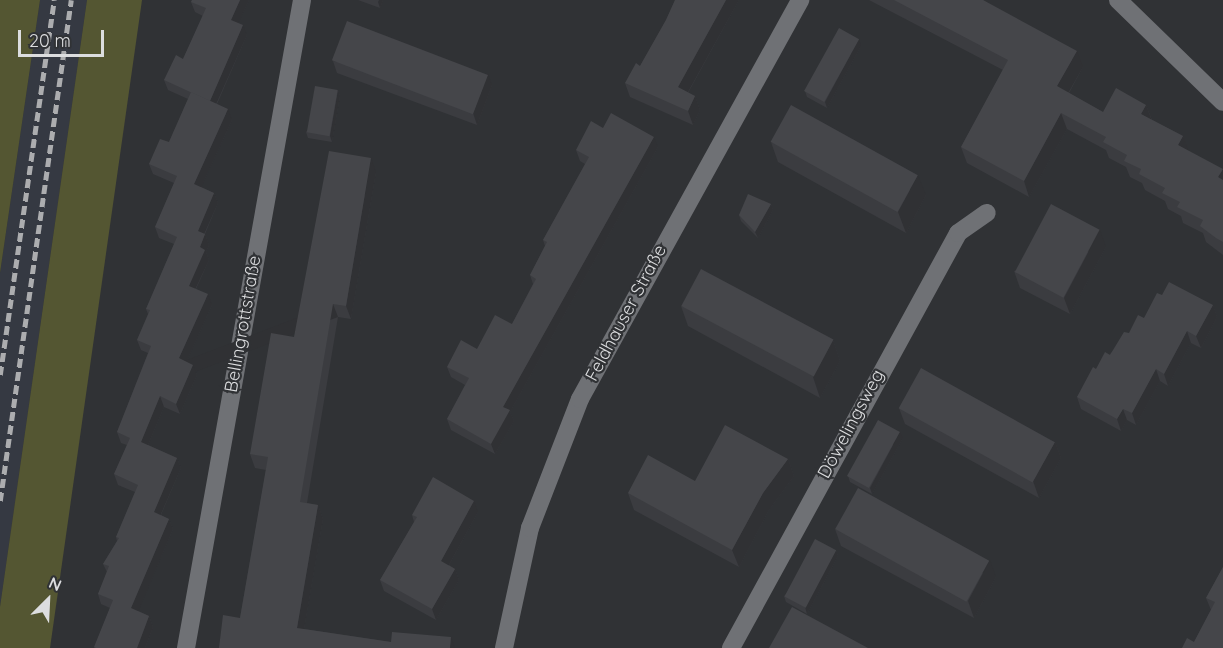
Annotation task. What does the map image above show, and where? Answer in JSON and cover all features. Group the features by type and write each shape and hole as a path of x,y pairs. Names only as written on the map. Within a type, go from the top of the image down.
{"street":[{"name":"Bellingrottstraße","path":"186,648 302,0"},
{"name":"Feldhauser Straße","path":"504,648 530,528 580,399 800,0"},
{"path":"1118,0 1223,102"},
{"name":"Döwelingsweg","path":"731,648 958,233 987,213"}],"shaded area":[{"path":"40,0 87,0 0,607 0,273"}],"green space":[{"path":"0,0 40,0 0,273"},
{"path":"87,0 142,0 50,648 0,648 0,607"}],"building":[{"path":"192,0 240,0 231,20 243,25 210,101 164,80 176,55 183,59 206,8 191,2"},
{"path":"675,0 726,0 678,87 695,96 688,111 625,83 636,63 640,66"},
{"path":"894,0 983,0 1077,51 1057,86 1103,112 1116,88 1146,105 1141,114 1183,136 1178,145 1223,169 1218,177 1223,180 1223,242 1200,226 1203,220 1177,207 1180,202 1162,193 1165,188 1139,174 1141,169 1124,161 1127,155 1103,142 1106,137 1061,113 1024,181 961,147 1008,60"},
{"path":"347,21 488,75 473,114 332,60"},
{"path":"839,28 859,39 824,102 804,91"},
{"path":"315,86 338,90 329,136 307,132"},
{"path":"191,92 228,109 194,184 214,193 198,231 205,234 200,247 205,250 189,286 208,294 179,358 193,365 176,404 160,396 141,442 177,458 154,512 169,519 131,608 149,616 137,648 96,648 94,647 113,600 98,594 109,566 103,564 119,538 116,537 138,485 114,474 130,438 117,432 151,346 137,340 150,310 146,309 177,237 155,227 177,176 149,164 160,139 169,142"},
{"path":"791,105 918,175 897,212 771,142"},
{"path":"611,113 654,137 503,407 510,410 491,444 447,419 469,378 447,367 461,340 477,349 495,315 512,324 536,279 530,275 547,242 543,240 589,157 576,150 591,121 603,128"},
{"path":"329,151 371,158 346,306 333,304 300,502 318,505 297,628 391,642 392,632 451,637 450,648 219,648 223,615 240,618 268,457 250,454 271,333 294,337"},
{"path":"748,194 771,204 755,232 739,215"},
{"path":"1051,204 1100,230 1063,298 1015,272"},
{"path":"701,269 833,339 814,377 681,306"},
{"path":"1169,282 1213,305 1196,336 1187,331 1164,374 1156,369 1132,413 1123,409 1117,419 1077,397 1093,367 1096,369 1105,352 1110,355 1124,332 1129,333 1138,315 1144,318 1157,293 1162,295"},
{"path":"921,368 1055,442 1033,482 899,408"},
{"path":"878,420 900,432 869,488 847,476"},
{"path":"725,425 788,459 763,493 732,550 628,493 648,455 695,481"},
{"path":"433,477 474,501 441,561 455,569 432,609 380,580 417,517 412,515"},
{"path":"858,488 989,561 966,602 835,529"},
{"path":"815,539 836,550 806,608 784,596"},
{"path":"1223,567 1223,648 1182,648 1187,638 1194,642 1215,602 1206,598"},
{"path":"792,607 868,648 769,648"}],"railway":[{"path":"0,375 54,0"},
{"path":"0,501 71,0"}]}
